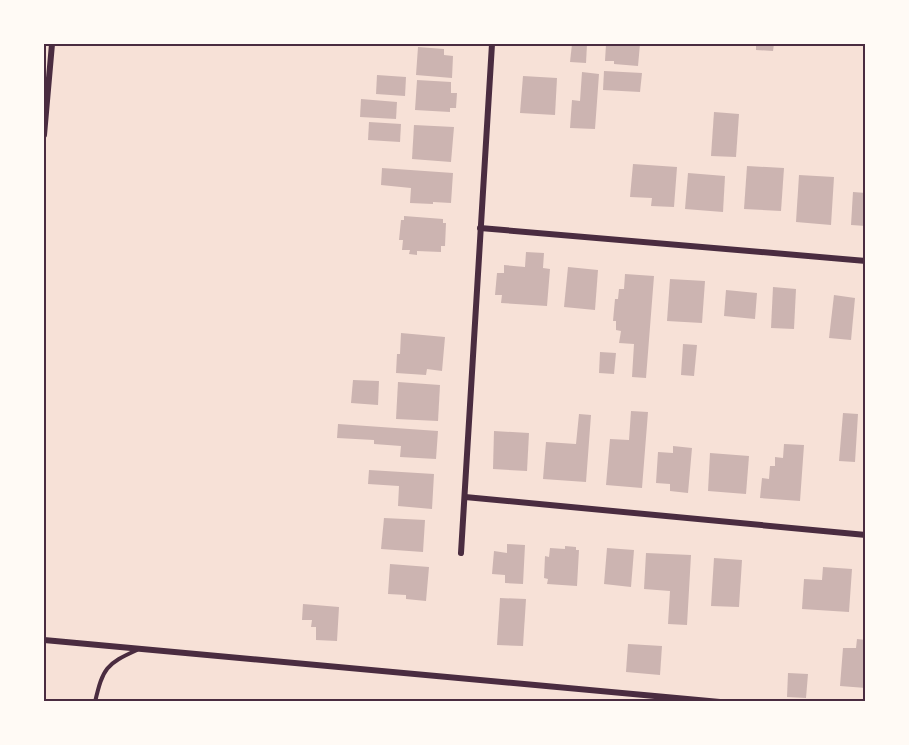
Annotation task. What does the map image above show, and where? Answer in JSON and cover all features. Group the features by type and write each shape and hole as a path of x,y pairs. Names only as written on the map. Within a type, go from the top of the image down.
{"street":[{"path":"44,135 52,44"},
{"path":"461,553 492,44"},
{"path":"480,228 866,261"},
{"path":"465,497 866,535"},
{"path":"44,640 720,702"}],"lane":[{"path":"95,702 99,682 105,669 117,659 141,649"}],"building":[{"path":"572,44 587,44 586,63 570,62"},
{"path":"606,44 640,44 638,66 605,61"},
{"path":"756,44 774,44 773,51 756,50"},
{"path":"418,47 444,49 444,55 453,56 452,78 416,75"},
{"path":"604,71 642,73 640,92 603,90"},
{"path":"582,72 599,74 595,129 570,128 572,100 580,101"},
{"path":"377,75 406,77 405,96 376,94"},
{"path":"523,76 557,78 555,115 520,113"},
{"path":"417,80 451,82 451,93 457,93 456,108 450,108 450,112 415,110"},
{"path":"361,99 397,102 396,119 360,117"},
{"path":"714,112 739,114 736,157 711,156"},
{"path":"369,122 401,124 400,142 368,140"},
{"path":"414,125 454,127 451,162 412,159"},
{"path":"633,164 677,167 674,207 651,206 652,198 630,197"},
{"path":"747,166 784,168 781,211 744,209"},
{"path":"382,168 453,173 451,203 410,203 411,188 381,185"},
{"path":"688,173 725,176 723,212 685,209"},
{"path":"799,175 834,177 831,225 796,222"},
{"path":"853,192 866,193 866,226 851,225"},
{"path":"404,216 443,219 443,223 446,223 445,246 441,246 441,252 417,251 417,255 409,254 410,250 402,250 403,240 399,240 401,220 404,220"},
{"path":"526,252 544,253 543,268 550,269 547,306 501,303 502,295 495,295 497,273 504,273 504,265 525,267"},
{"path":"568,267 598,270 595,310 564,307"},
{"path":"625,274 654,276 646,378 632,377 634,344 619,343 621,331 616,330 616,321 613,321 615,299 618,299 619,289 624,289"},
{"path":"670,279 705,281 702,323 667,321"},
{"path":"773,287 796,289 794,329 771,328"},
{"path":"726,290 757,293 755,319 724,316"},
{"path":"834,295 855,298 851,340 829,338"},
{"path":"401,333 445,337 442,371 427,369 426,375 396,373"},
{"path":"683,344 697,345 694,376 681,375"},
{"path":"600,352 616,353 614,374 599,373"},
{"path":"353,380 379,381 378,405 351,403"},
{"path":"398,382 440,385 438,421 396,419"},
{"path":"631,411 648,412 642,488 606,485 610,439 629,440"},
{"path":"843,413 858,414 855,462 839,461"},
{"path":"579,414 591,415 586,482 543,479 546,442 576,444"},
{"path":"338,424 438,431 436,459 400,457 401,446 374,444 374,440 337,438"},
{"path":"494,431 529,433 527,471 493,469"},
{"path":"784,444 804,445 800,501 760,498 762,478 769,479 770,466 775,466 775,457 783,458"},
{"path":"673,446 692,448 688,493 670,491 670,484 656,483 658,452 673,453"},
{"path":"710,453 749,456 746,494 708,491"},
{"path":"369,470 434,474 432,509 398,506 399,486 368,484"},
{"path":"384,518 425,520 423,552 381,549"},
{"path":"507,544 525,545 523,584 505,583 505,575 492,574 494,551 507,553"},
{"path":"565,546 576,547 576,550 579,550 577,586 547,584 548,579 544,578 545,556 549,557 550,548 565,549"},
{"path":"607,548 634,550 631,587 604,584"},
{"path":"646,553 691,555 687,625 668,624 670,591 644,589"},
{"path":"714,558 742,560 739,607 711,606"},
{"path":"390,564 429,567 426,601 406,599 406,595 388,594"},
{"path":"823,567 852,569 849,612 802,609 804,579 822,580"},
{"path":"500,598 526,599 523,646 497,645"},
{"path":"303,604 339,607 337,641 316,640 316,627 311,627 312,620 302,620"},
{"path":"857,639 866,640 866,688 840,686 843,648 856,648"},
{"path":"628,644 662,646 660,675 626,672"},
{"path":"788,673 808,674 806,698 787,697"}]}
